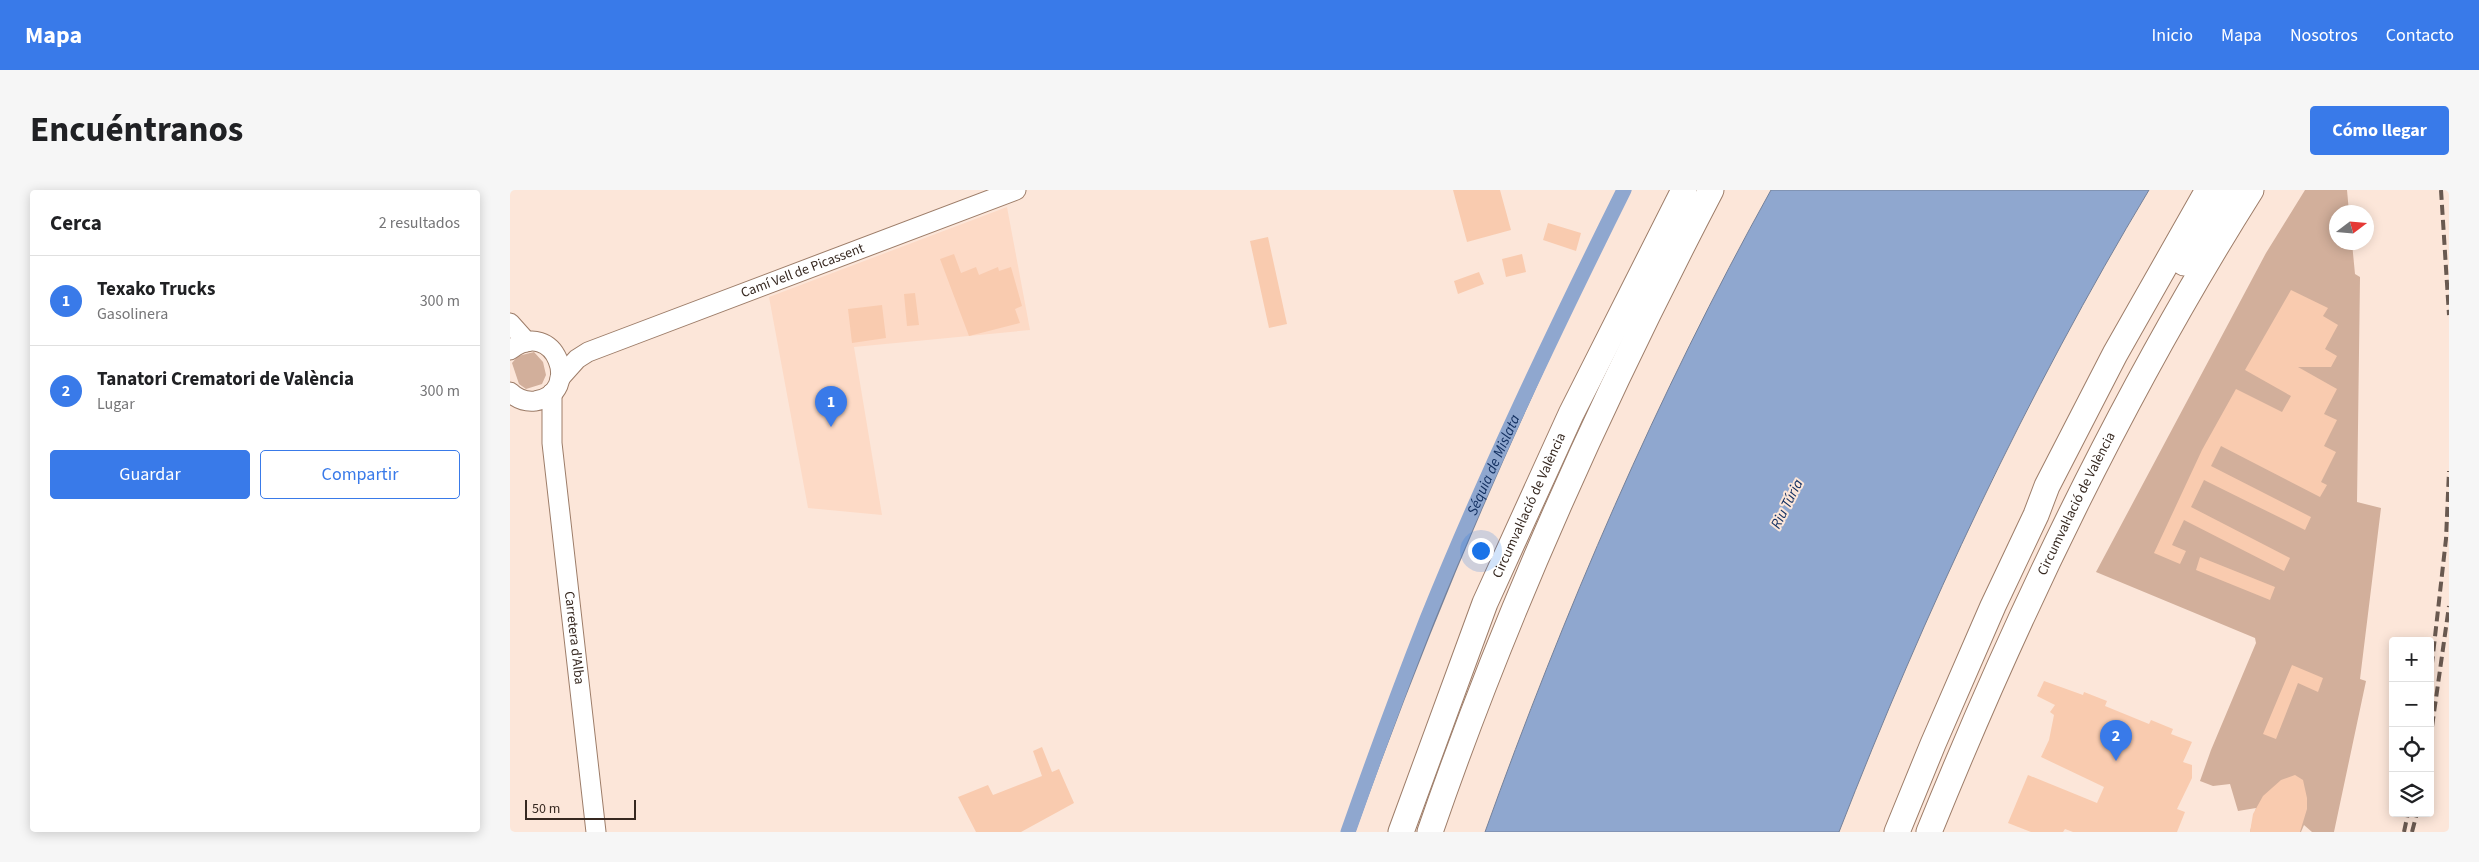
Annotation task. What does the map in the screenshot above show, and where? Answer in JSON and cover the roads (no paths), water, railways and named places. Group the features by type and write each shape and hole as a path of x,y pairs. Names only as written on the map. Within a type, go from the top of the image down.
{"highway":[{"name":"Circumval·lació de València","path":"1401,832 1485,604 1570,414 1684,190"},
{"name":"Circumval·lació de València","path":"1430,832 1515,608 1591,433 1655,298 1711,190"},
{"path":"1897,832 1993,606 2047,486 2115,354 2208,190"},
{"path":"2036,514 2056,492 2131,352 2182,265 2234,190"},
{"name":"Circumval·lació de València","path":"1929,832 2022,613 2075,504 2146,370 2251,190"}],"street":[{"name":"Camí Vell de Picassent","path":"550,390 577,360 588,352 1016,190"},
{"path":"510,323 527,342 510,350"},
{"name":"Camí Vell de Picassent","path":"527,342 535,341 561,350 588,352"},
{"name":"Carretera d'Alba","path":"549,347 559,361 550,390 545,418 552,443 596,832"},
{"path":"510,392 523,400 550,390"}],"water":[{"name":"Riu Túria","path":"1771,190 2149,190 2061,345 1980,504 1907,667 1839,832 1485,832 1547,668 1615,505 1689,346"}],"waterway":[{"name":"Séquia de Mislata","path":"1348,832 1417,646 1473,510 1546,349 1624,190"},
{"path":"1353,832 1415,666 1483,502 1578,291 1629,190"}],"railway":[{"path":"2441,190 2449,315"},
{"path":"2434,646 2446,539 2449,471"},
{"path":"2432,727 2449,606"},
{"path":"2404,832 2407,817"},
{"path":"2412,832 2416,817"}],"place":[{"name":"Texako Trucks","path":"831,427"},
{"name":"Tanatori Crematori de València","path":"2116,761"}]}
